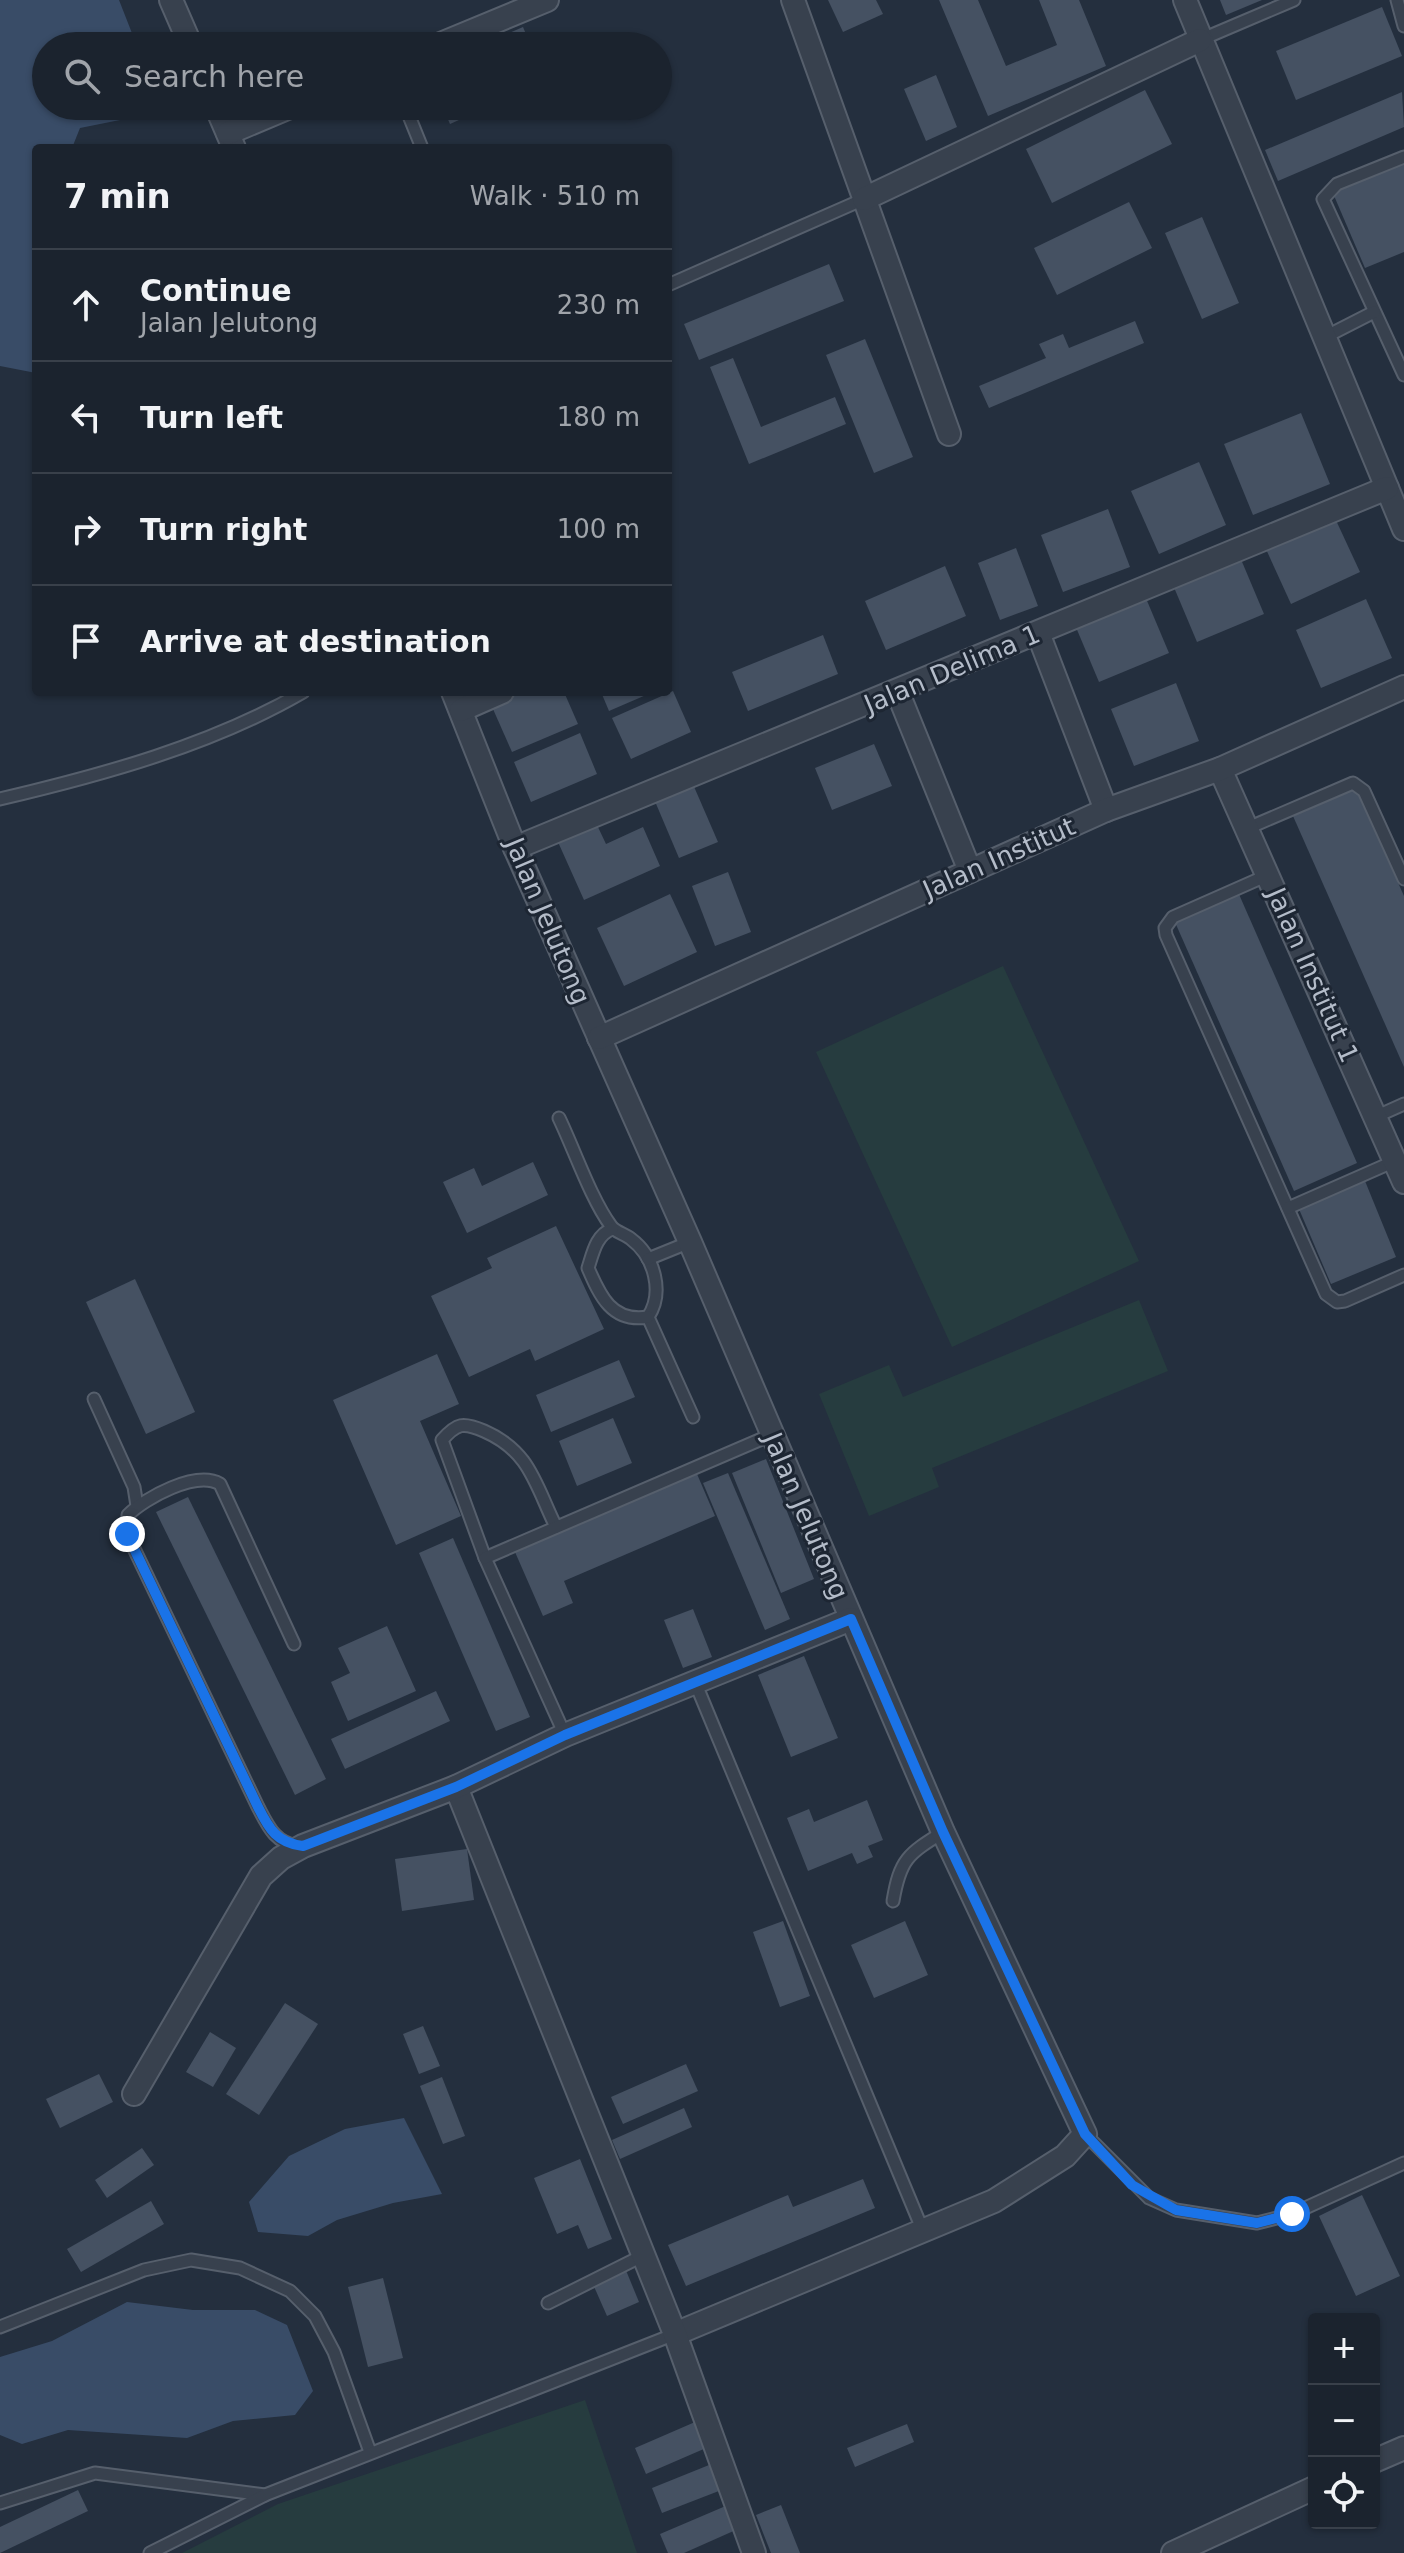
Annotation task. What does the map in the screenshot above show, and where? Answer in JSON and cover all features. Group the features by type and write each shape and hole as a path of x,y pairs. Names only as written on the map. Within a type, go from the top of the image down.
{"street":[{"path":"171,0 185,32"},
{"path":"470,32 547,0"},
{"path":"793,0 949,434"},
{"path":"1185,0 1404,529"},
{"path":"864,199 1200,40"},
{"path":"222,120 231,140 267,120"},
{"name":"Jalan Delima 1","path":"515,848 898,693 1387,488"},
{"path":"1038,633 1106,810"},
{"name":"Jalan Institut","path":"599,1038 1106,810 1220,769 1404,687"},
{"path":"898,693 940,810 970,871"},
{"path":"457,701 482,696"},
{"name":"Jalan Jelutong","path":"457,701 515,848 690,1242 943,1832 1085,2134"},
{"name":"Jalan Institut 1","path":"1220,769 1404,1182"},
{"path":"134,2094 261,1876 281,1858 303,1846 456,1787 565,1735 851,1619"},
{"path":"456,1787 675,2334 754,2553"},
{"path":"675,2334 994,2201 1065,2156 1085,2134"},
{"path":"1380,2458 1404,2448"},
{"path":"1173,2553 1210,2545 1308,2491"}],"lane":[{"path":"1200,40 1294,0"},
{"path":"1397,0 1404,26"},
{"path":"411,120 420,144"},
{"path":"1404,157 1337,184 1323,199 1404,375"},
{"path":"672,283 864,199"},
{"path":"1325,337 1374,312"},
{"path":"0,799 85,779 128,764 227,728 295,696"},
{"path":"1248,828 1353,783 1364,791 1404,879"},
{"path":"1268,875 1173,917 1165,928 1331,1300 1345,1301 1404,1275"},
{"path":"1375,1117 1404,1104"},
{"path":"559,1118 612,1229 640,1246 648,1259 657,1292 655,1307 648,1317 636,1319 611,1309 601,1299 588,1268 597,1241 604,1232 612,1229"},
{"path":"1288,1208 1395,1161"},
{"path":"648,1259 690,1242"},
{"path":"648,1317 693,1417"},
{"path":"94,1399 134,1487 137,1506"},
{"path":"556,1527 518,1451 508,1442 460,1424 442,1440 485,1558 565,1735"},
{"path":"485,1558 771,1435"},
{"path":"294,1644 220,1484 212,1479 190,1482 137,1506 128,1515 127,1534 270,1831 285,1844 303,1846"},
{"path":"695,1682 923,2231"},
{"path":"893,1901 897,1874 907,1854 943,1832"},
{"name":"Jalan Jelutong","path":"1085,2134 1149,2198 1176,2210 1257,2223 1292,2214 1404,2163"},
{"path":"548,2303 644,2255"},
{"path":"0,2327 144,2270 191,2260 240,2268 290,2291 315,2316 334,2352 370,2452"},
{"path":"150,2553 265,2495 675,2334"},
{"path":"0,2503 70,2478 95,2473 265,2495"}],"green space":[{"path":"1003,966 1139,1261 952,1347 816,1052"},
{"path":"1139,1300 1168,1371 932,1468 939,1487 869,1516 819,1394 889,1365 903,1397"},
{"path":"585,2400 637,2553 182,2553 278,2504"}],"water":[{"path":"0,0 119,0 132,32 32,32 32,120 120,120 80,128 74,144 32,144 32,372 0,366"},
{"path":"404,2118 442,2194 393,2203 337,2220 308,2236 258,2232 249,2202 289,2156 345,2129"},
{"path":"127,2302 193,2310 255,2310 287,2325 313,2391 295,2415 233,2421 187,2438 68,2430 22,2444 0,2435 0,2357 52,2341"}],"building":[{"path":"828,0 876,0 883,14 843,32"},
{"path":"939,0 978,0 1006,66 1057,45 1039,0 1079,0 1106,66 988,116"},
{"path":"1220,0 1262,0 1226,15"},
{"path":"1382,7 1402,56 1296,100 1276,51"},
{"path":"936,75 957,127 926,141 904,89"},
{"path":"1145,90 1172,144 1052,203 1026,149"},
{"path":"1402,92 1404,127 1278,181 1265,150"},
{"path":"1404,161 1404,252 1365,268 1332,191"},
{"path":"1129,202 1152,248 1057,295 1034,248"},
{"path":"1202,217 1239,303 1202,319 1165,233"},
{"path":"829,264 844,301 699,360 684,324"},
{"path":"1135,321 1144,343 989,408 979,386 1046,358 1039,344 1063,334 1069,348"},
{"path":"865,339 913,457 874,473 826,355"},
{"path":"733,358 761,427 835,397 846,424 749,464 710,367"},
{"path":"1301,413 1330,484 1253,515 1224,444"},
{"path":"1199,462 1226,525 1159,554 1131,491"},
{"path":"1108,509 1130,567 1063,592 1041,535"},
{"path":"1334,516 1360,572 1291,604 1265,547"},
{"path":"1016,548 1038,606 1000,620 978,563"},
{"path":"1240,557 1264,614 1197,642 1173,585"},
{"path":"945,566 966,616 886,650 865,601"},
{"path":"1145,596 1169,653 1099,682 1075,625"},
{"path":"1366,599 1392,658 1321,688 1296,630"},
{"path":"823,635 838,674 748,711 732,672"},
{"path":"1176,683 1199,741 1134,766 1111,709"},
{"path":"672,691 691,732 631,759 612,718 662,696 672,696"},
{"path":"498,696 566,696 578,724 512,752 489,700"},
{"path":"603,696 644,696 609,711"},
{"path":"580,733 597,774 531,802 514,762"},
{"path":"874,744 892,786 832,810 815,768"},
{"path":"692,782 718,842 679,858 654,799"},
{"path":"1356,788 1404,896 1404,1067 1293,816"},
{"path":"597,825 606,844 643,827 660,866 584,900 558,842"},
{"path":"728,872 751,932 715,946 692,886"},
{"path":"1238,892 1357,1163 1294,1191 1174,920"},
{"path":"670,894 697,952 624,986 597,928"},
{"path":"533,1162 548,1195 467,1233 443,1182 474,1168 482,1186"},
{"path":"1365,1181 1396,1257 1331,1284 1299,1209"},
{"path":"556,1226 604,1329 535,1361 530,1349 469,1377 431,1296 492,1268 487,1258"},
{"path":"135,1279 195,1412 146,1434 86,1302"},
{"path":"437,1354 459,1404 420,1421 461,1516 396,1545 333,1400"},
{"path":"619,1360 635,1397 551,1432 536,1395"},
{"path":"613,1418 632,1463 577,1486 559,1441"},
{"path":"766,1459 814,1579 781,1593 732,1473"},
{"path":"728,1473 790,1619 765,1630 703,1483"},
{"path":"697,1474 715,1516 564,1581 573,1603 543,1616 515,1552"},
{"path":"188,1497 326,1779 295,1795 156,1512"},
{"path":"453,1538 530,1717 496,1731 419,1553"},
{"path":"693,1609 712,1657 683,1668 664,1620"},
{"path":"387,1626 416,1691 348,1721 331,1682 350,1673 338,1648"},
{"path":"804,1656 838,1738 791,1757 758,1675"},
{"path":"436,1691 450,1721 345,1769 331,1739"},
{"path":"867,1800 883,1840 868,1846 873,1857 857,1864 852,1853 808,1871 787,1818 809,1809 814,1822"},
{"path":"467,1849 474,1900 402,1911 395,1859"},
{"path":"783,1921 810,1996 780,2007 753,1932"},
{"path":"905,1921 928,1975 874,1998 851,1945"},
{"path":"285,2003 318,2024 259,2115 226,2094"},
{"path":"423,2026 440,2066 419,2074 403,2034"},
{"path":"210,2032 236,2048 213,2087 186,2072"},
{"path":"686,2064 698,2091 623,2124 611,2097"},
{"path":"99,2074 113,2102 60,2128 46,2099"},
{"path":"442,2077 465,2136 443,2144 420,2086"},
{"path":"684,2108 692,2127 620,2159 612,2140"},
{"path":"142,2148 154,2165 107,2198 95,2180"},
{"path":"580,2159 612,2239 588,2249 578,2225 557,2234 534,2178"},
{"path":"863,2179 875,2208 686,2286 668,2245 788,2195 793,2207"},
{"path":"1362,2195 1400,2276 1356,2296 1319,2216"},
{"path":"151,2201 164,2224 81,2272 67,2249"},
{"path":"625,2268 639,2302 607,2316 592,2282"},
{"path":"383,2278 403,2358 368,2367 348,2287"},
{"path":"702,2419 713,2445 646,2474 635,2448"},
{"path":"907,2424 914,2442 855,2467 847,2448"},
{"path":"714,2463 724,2489 662,2513 652,2488"},
{"path":"78,2490 88,2511 0,2553 0,2527"},
{"path":"728,2505 738,2529 684,2553 668,2553 660,2534"},
{"path":"781,2505 800,2553 771,2553 756,2515"}],"route":[{"path":"127,1534 270,1831 285,1844 303,1846 456,1787 565,1735 851,1619 943,1832 1085,2134 1132,2185 1149,2198 1176,2210 1214,2219 1257,2223 1292,2214"}]}
